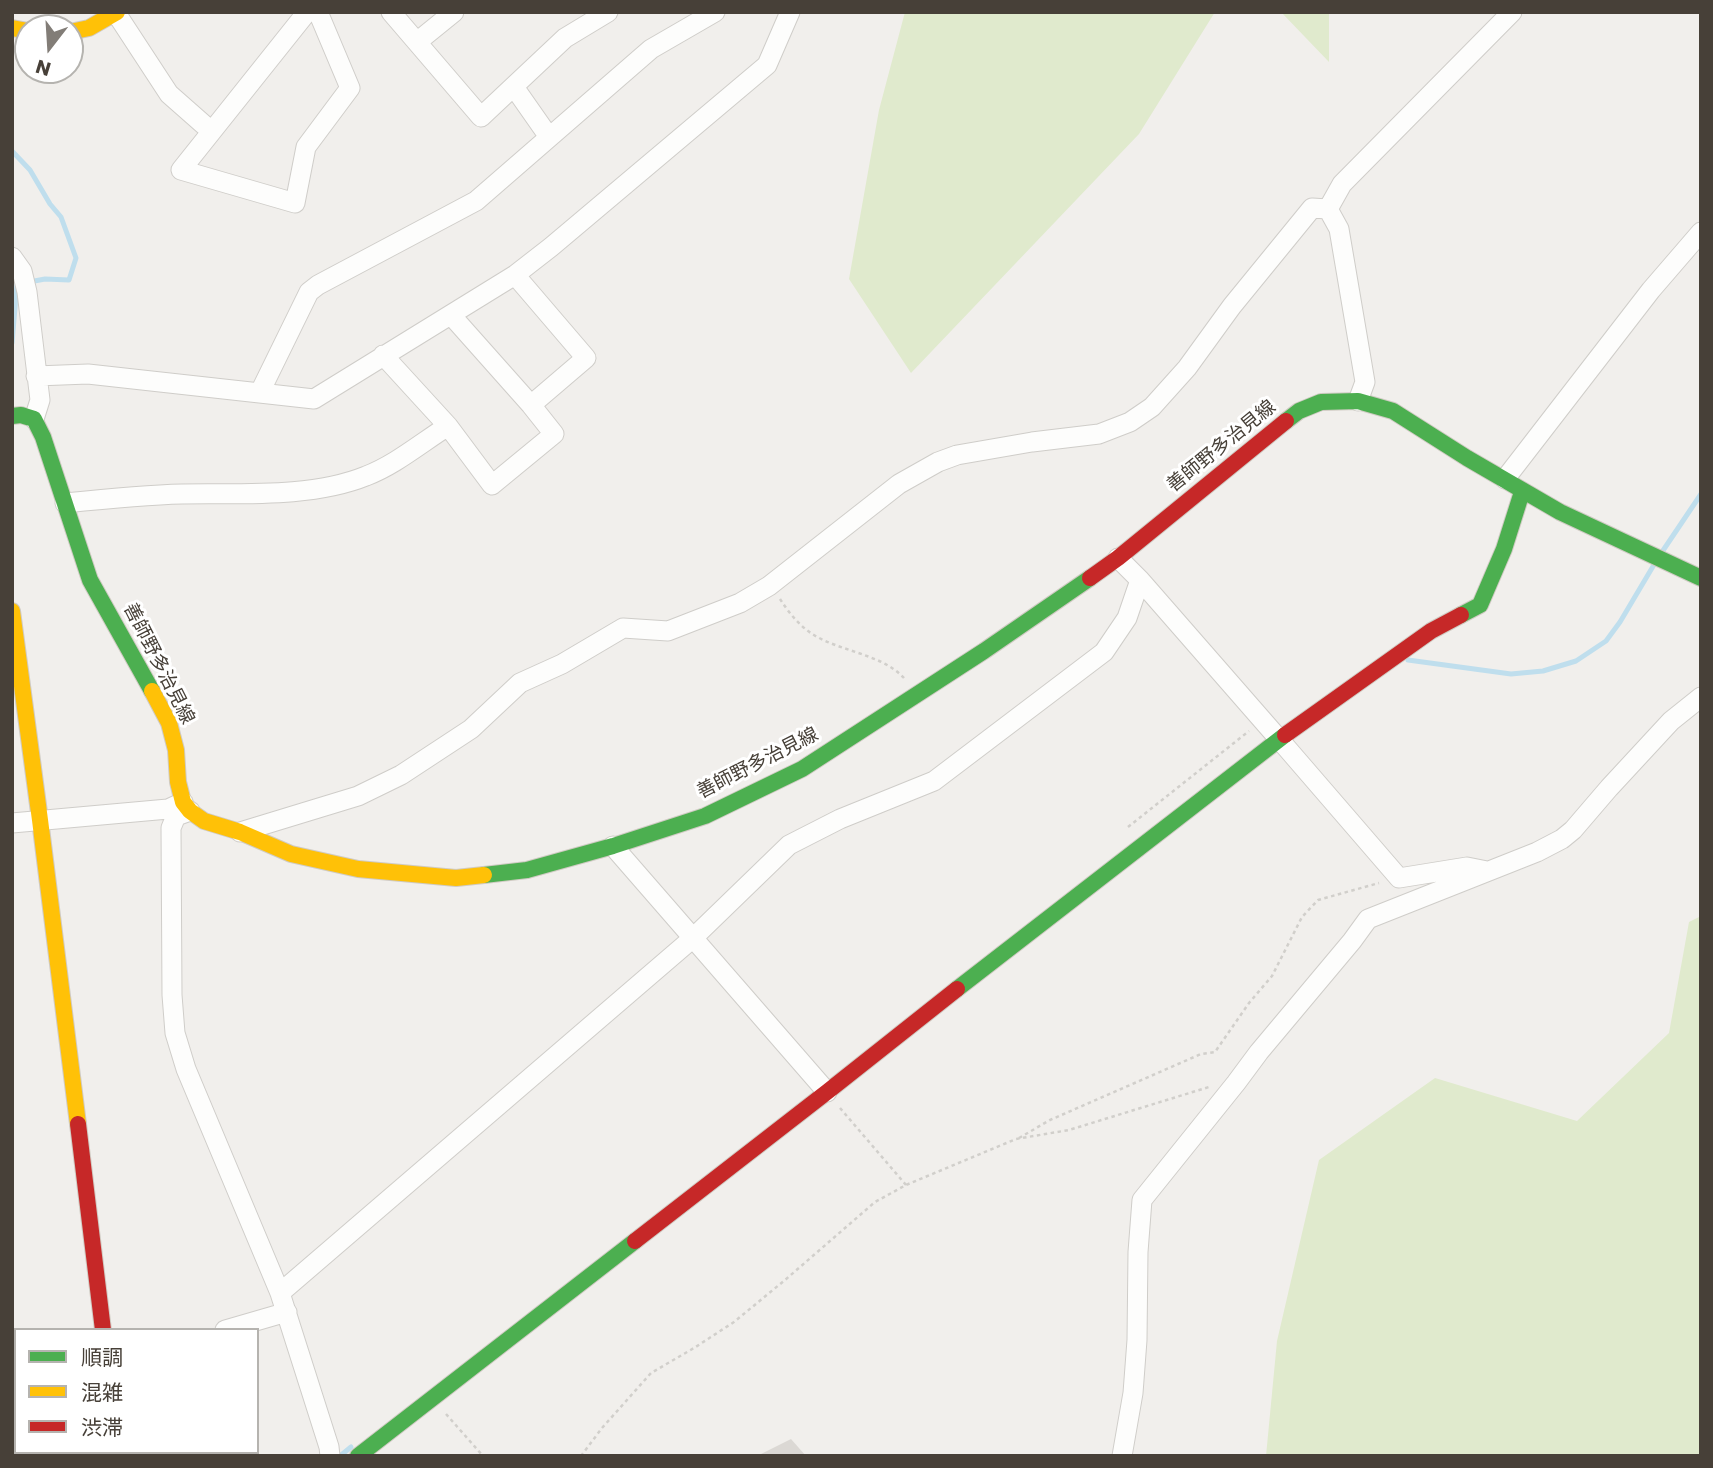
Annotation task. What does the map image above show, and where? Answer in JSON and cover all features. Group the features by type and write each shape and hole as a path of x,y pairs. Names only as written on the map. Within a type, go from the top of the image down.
{"street":[{"path":"84,29 116,12 169,94 211,131"},
{"path":"307,12 181,170 295,203 306,147 350,88 318,12"},
{"path":"391,12 481,117 565,38 608,12"},
{"path":"417,42 454,12"},
{"path":"260,392 309,292 476,201 651,49 715,12"},
{"path":"36,376 88,374 314,399 515,275 551,247 767,65 790,12"},
{"path":"1328,209 1342,184 1512,12"},
{"path":"514,87 549,137"},
{"path":"240,832 358,796 401,775 471,729 520,683 562,664 623,628 668,631 740,603 769,586 899,484 938,462 957,454 1099,434 1130,422 1152,408 1187,368 1232,306 1312,208 1328,209"},
{"path":"1328,209 1339,229 1365,382 1358,401"},
{"path":"1505,479 1651,290 1701,232"},
{"path":"12,416 21,415 34,419 40,400 27,292 17,264"},
{"path":"515,275 586,358 531,405"},
{"path":"383,355 448,426 492,485 554,434 452,315"},
{"name":"善師野多治見線","path":"34,419 43,437 90,580 169,723 176,750 178,782 186,806 204,821 240,832 291,854 358,869 456,878 527,870 705,816 802,769 984,651 1118,558 1298,411 1321,402 1358,401 1392,411 1522,492 1701,578"},
{"path":"65,503 155,495 328,488 365,477 385,467 448,426"},
{"path":"358,1456 1279,739 1431,631 1480,605 1504,549 1522,492"},
{"path":"1118,558 1265,722 1399,878 1467,867 1488,872"},
{"path":"281,1293 693,938 789,845 840,819 934,781 1104,652 1127,618 1140,580"},
{"path":"12,611 103,1328"},
{"path":"1122,1456 1133,1393 1142,1200 1368,919 1537,852 1562,839 1671,721 1701,696"},
{"path":"12,823 186,806"},
{"path":"186,806 176,816 171,828 172,995 175,1033 186,1069 281,1293 330,1456"},
{"path":"612,846 827,1092"},
{"path":"232,1328 287,1312"}],"path":[{"path":"769,586 801,626 822,639 879,661 901,674 918,694"},
{"path":"581,1456 651,1373 734,1322 875,1202 906,1185 1016,1139 1050,1120 1201,1054 1215,1052 1249,1003 1272,976 1302,917 1318,900 1399,878"},
{"path":"1016,1139 1069,1130 1227,1081 1236,1083"},
{"path":"827,1092 906,1185"},
{"path":"432,1398 483,1456"}],"green space":[{"path":"905,12 1215,12 1139,134 911,373 849,279 879,110"},
{"path":"1281,12 1329,12 1329,62"},
{"path":"1701,916 1701,1456 1266,1456 1277,1341 1319,1160 1435,1078 1577,1121 1669,1033 1689,922"}],"building":[{"path":"791,1439 806,1456 757,1456"}],"waterway":[{"path":"12,151 30,170 61,217 76,258 69,280 45,279 29,282"},
{"path":"12,343 19,284"},
{"path":"1662,552 1701,494"},
{"path":"1408,660 1511,674 1543,671 1576,661 1606,641 1655,563"},
{"path":"340,1456 351,1447"}],"traffic: fast":[{"path":"1286,421 1299,411 1321,402 1358,401 1393,411 1560,512 1701,578"},
{"path":"12,416 21,415 34,419 43,437 90,580 152,691"},
{"path":"1461,615 1480,605 1504,549 1522,492"},
{"path":"484,875 527,870 705,816 802,769 984,651 1090,578"},
{"path":"957,989 1285,735"},
{"path":"358,1456 635,1241"}],"traffic: slow":[{"path":"84,29 117,12"},
{"path":"12,611 78,1124"},
{"path":"152,691 169,723 176,750 178,782 183,802 204,821 240,832 291,854 358,869 456,878 484,875"}],"traffic: jam":[{"path":"1090,578 1286,421"},
{"path":"1285,735 1431,631 1461,615"},
{"path":"635,1241 957,989"},
{"path":"78,1124 103,1328"}]}
